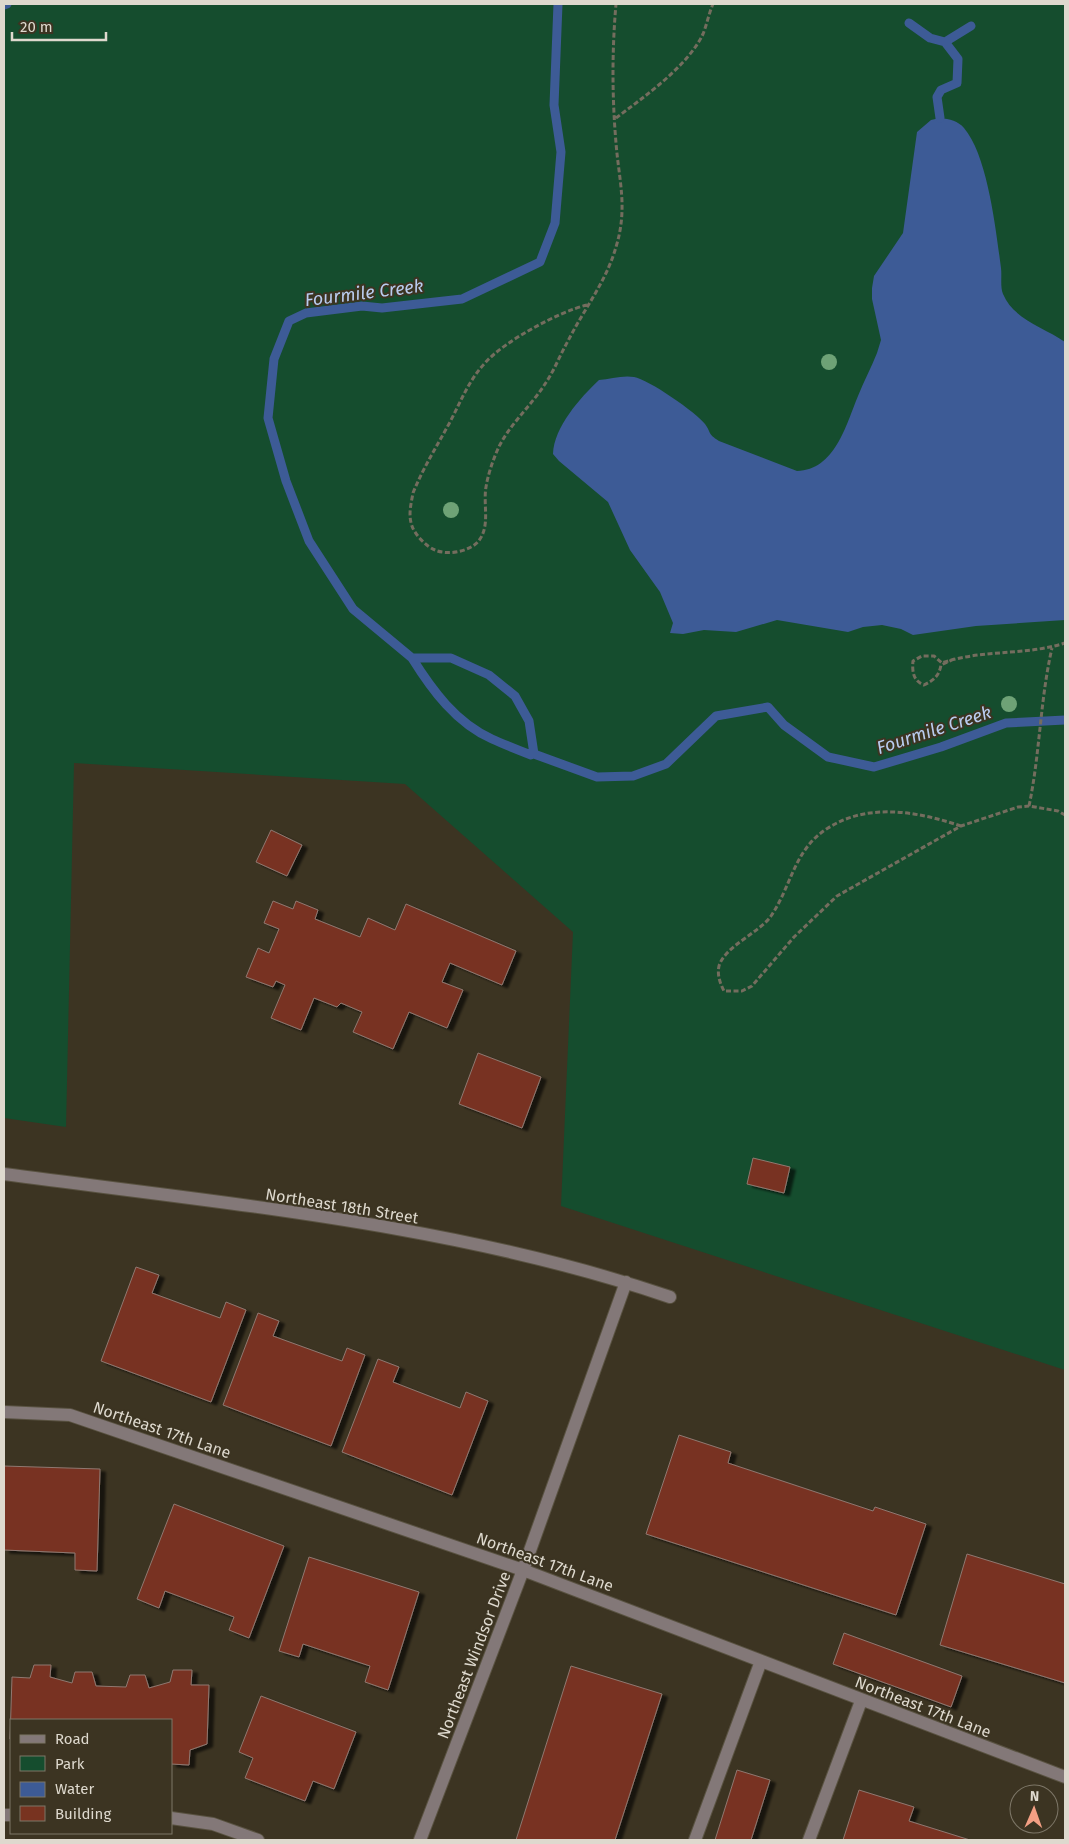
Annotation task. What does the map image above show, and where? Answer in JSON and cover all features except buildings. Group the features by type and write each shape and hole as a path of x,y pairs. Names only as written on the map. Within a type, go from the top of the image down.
{"street":[{"name":"Northeast 18th Street","path":"4,1174 356,1221 553,1262 626,1282 670,1297"},
{"name":"Northeast Windsor Drive","path":"420,1840 523,1570 626,1282"},
{"name":"Northeast 17th Lane","path":"4,1412 70,1415 523,1570 861,1701 1065,1777"},
{"path":"695,1840 761,1661"},
{"path":"809,1840 861,1701"},
{"path":"172,1818 214,1824 258,1840"}],"path":[{"path":"588,305 573,308 503,347 486,361 470,382 413,493 409,513 412,527 423,541 435,550 456,552 471,548 480,540 485,527 486,489 490,468 498,449 547,383 606,274 616,247 622,219 623,193 616,142 612,64 616,4"},
{"path":"616,118 668,76 694,49 702,34 713,4"},
{"path":"954,659 942,665 940,673 933,680 924,684 915,679 912,671 913,661 922,656 934,656 942,663 954,659 981,654 1052,648 1065,643"},
{"path":"1029,806 1034,782 1045,679 1052,648"},
{"path":"961,826 931,816 904,812 868,814 829,827 810,842 792,869 786,887 770,917 728,953 720,965 719,982 724,991 742,991 752,986 799,931 837,896 961,826 1029,806 1058,811 1065,815"}],"green space":[{"path":"4,4 1065,4 1065,1370 561,1206 573,932 405,784 74,763 66,1127 4,1118"}],"water":[{"path":"940,118 954,121 962,126 979,156 990,195 1001,268 1002,291 1008,303 1022,317 1065,342 1065,620 976,626 913,635 901,629 882,625 863,627 848,632 777,620 736,632 704,630 683,634 670,633 673,623 660,592 630,550 608,502 553,454 554,444 563,423 576,404 599,380 634,377 661,390 683,405 705,424 711,435 719,441 797,471 810,469 821,463 830,454 843,432 881,340 872,299 874,276 903,233 917,132 931,120"}],"waterway":[{"name":"Fourmile Creek","path":"558,4 554,105 561,152 555,223 540,262 462,299 382,308 362,306 306,313 289,321 274,359 268,418 286,481 309,541 353,609 412,658 451,658 489,675 515,696 529,721 534,754 597,777 633,776 666,764 716,716 768,707 784,725 828,757 874,767 941,747 1006,723 1065,720"},
{"path":"909,23 930,38 945,42 958,59 957,83 941,90 937,97 940,118"},
{"path":"945,42 971,26"},
{"path":"412,658 446,704 467,724 492,739 531,755"}]}
